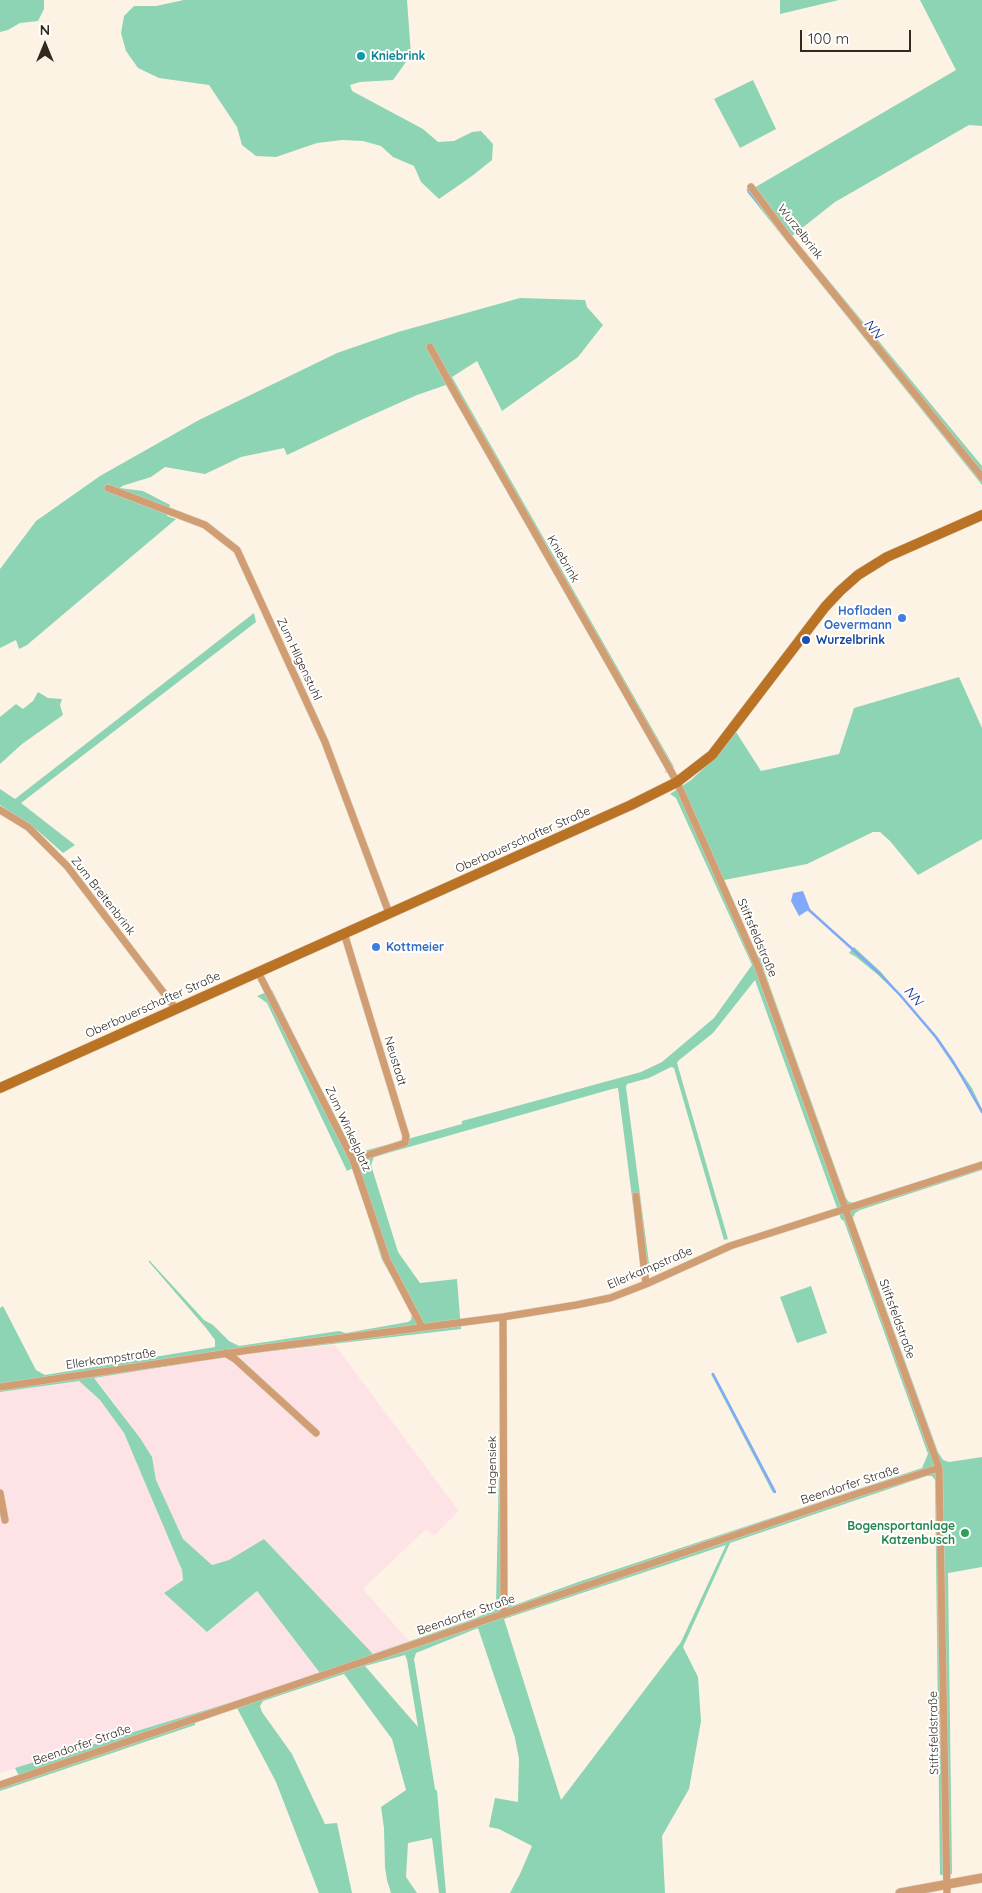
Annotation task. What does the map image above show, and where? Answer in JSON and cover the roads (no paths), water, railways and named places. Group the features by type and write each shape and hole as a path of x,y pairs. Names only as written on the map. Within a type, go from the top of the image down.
{"main road":[{"name":"Oberbauerschafter Straße","path":"0,1088 632,805 677,782 712,755 825,608 858,575 888,557 982,514"}],"street":[{"name":"Wurzelbrink","path":"751,186 789,238 982,477"},
{"name":"Kniebrink","path":"430,347 454,393 677,782"},
{"name":"Zum Hilgenstuhl","path":"108,488 205,525 238,550 325,742 389,913"},
{"name":"Stiftsfeldstraße","path":"677,782 756,964 939,1468 947,1889"},
{"name":"Zum Breitenbrink","path":"0,810 28,827 67,866 176,1009"},
{"name":"Neustadt","path":"344,934 406,1136 405,1143 353,1160"},
{"name":"Zum Winkelplatz","path":"258,972 353,1160 387,1260 422,1327"},
{"name":"Ellerkampstraße","path":"0,1387 225,1353 503,1316 610,1298 730,1246 982,1165"},
{"path":"636,1196 646,1284"},
{"name":"Hagensiek","path":"503,1316 504,1614"},
{"path":"225,1353 235,1359 316,1432"},
{"name":"Beendorfer Straße","path":"0,1784 859,1493 939,1468"},
{"path":"0,1493 5,1520"},
{"path":"900,1893 947,1889 982,1878"}],"water":[{"path":"803,891 810,909 799,916 791,901 793,893"}],"waterway":[{"name":"NN","path":"748,190 761,206"},
{"name":"NN","path":"809,910 879,973 936,1037 954,1063 982,1112"},
{"path":"713,1374 775,1492"}],"place":[{"name":"Kniebrink","path":"361,56"},
{"name":"Hofladen Oevermann","path":"902,618"},
{"name":"Wurzelbrink","path":"806,640"},
{"name":"Kottmeier","path":"376,947"},
{"name":"Bogensportanlage Katzenbusch","path":"965,1533"}]}
